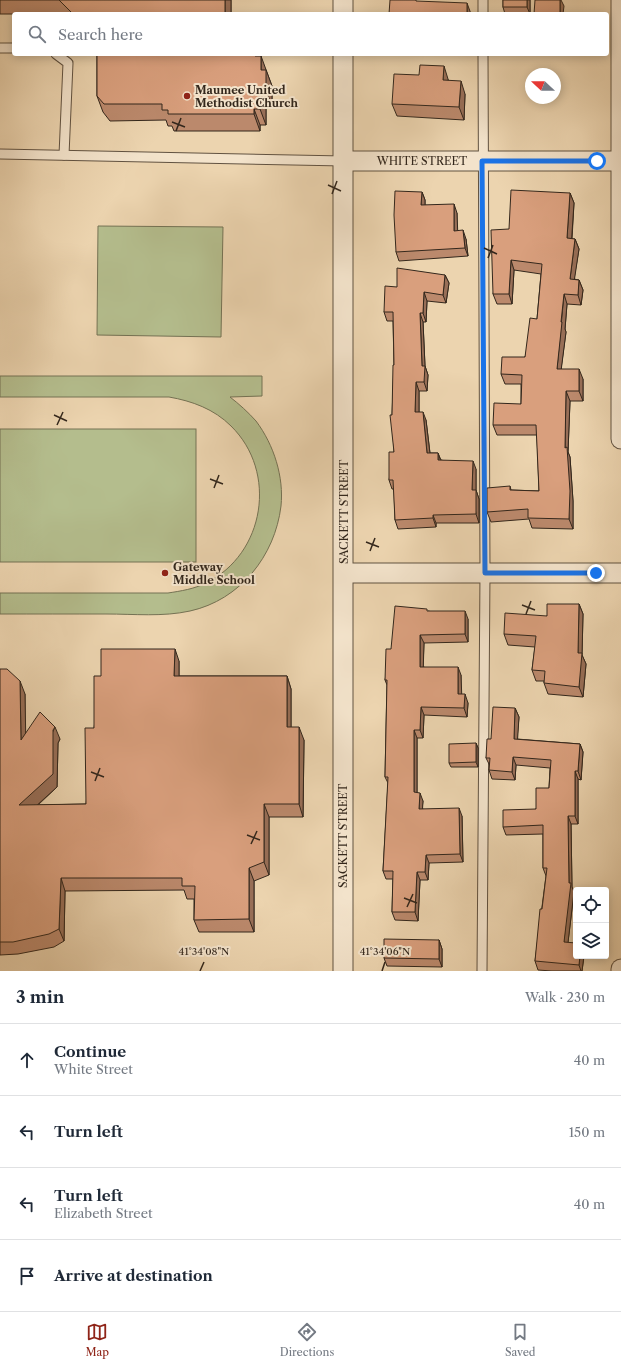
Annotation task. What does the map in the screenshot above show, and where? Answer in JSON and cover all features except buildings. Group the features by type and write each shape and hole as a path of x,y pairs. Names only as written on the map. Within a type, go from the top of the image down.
{"street":[{"path":"343,0 343,12"},
{"path":"621,0 621,439"},
{"name":"SACKETT STREET","path":"343,56 343,971"},
{"name":"WHITE STREET","path":"344,160 621,161"},
{"path":"344,573 621,573"}],"lane":[{"path":"483,0 483,12"},
{"path":"0,48 12,48"},
{"path":"59,56 68,63 64,155"},
{"path":"482,971 485,573 482,161 483,56"},
{"path":"0,154 344,160"}],"green space":[{"path":"98,226 223,227 221,337 97,335"},
{"path":"0,376 262,376 262,396 230,397 250,414 268,440 273,451 281,484 281,506 277,524 271,542 263,558 252,573 239,586 224,597 208,605 180,613 148,615 0,614 0,593 168,593 183,591 206,583 226,570 241,553 252,533 258,511 259,488 255,466 246,445 231,426 210,410 186,401 169,397 0,397"},
{"path":"0,429 196,429 196,562 0,562"}],"place":[{"name":"Maumee United Methodist Church","path":"187,96"},
{"name":"Gateway Middle School","path":"165,573"}],"route":[{"path":"596,573 485,573 482,161 597,161"}]}
